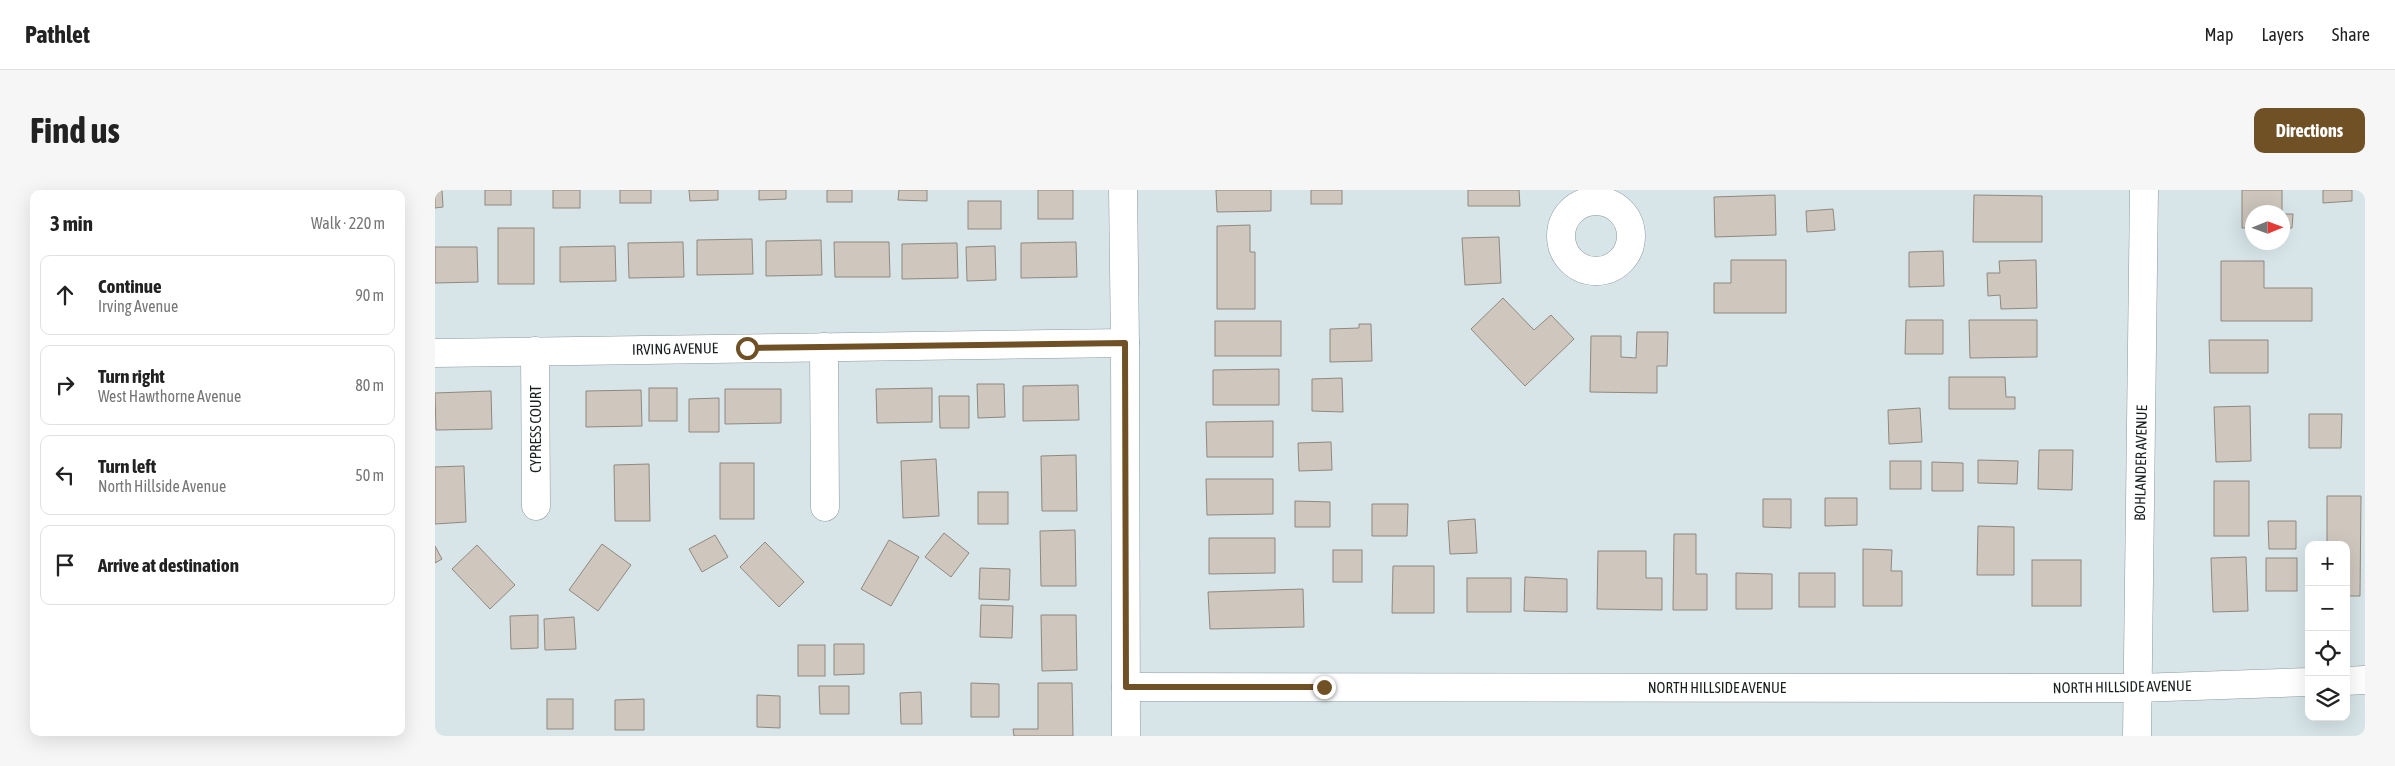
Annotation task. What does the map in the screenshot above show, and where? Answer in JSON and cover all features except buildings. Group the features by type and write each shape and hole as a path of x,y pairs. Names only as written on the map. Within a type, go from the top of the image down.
{"street":[{"path":"1123,190 1126,736"},
{"name":"BOHLANDER AVENUE","path":"2137,736 2144,190"},
{"name":"IRVING AVENUE","path":"435,353 1125,343"},
{"path":"824,347 825,507"},
{"name":"CYPRESS COURT","path":"535,351 536,506"},
{"path":"2350,681 2365,680"},
{"name":"NORTH HILLSIDE AVENUE","path":"1126,687 2138,688 2305,682"}],"route":[{"path":"747,348 1125,343 1126,687 1324,687"}]}
